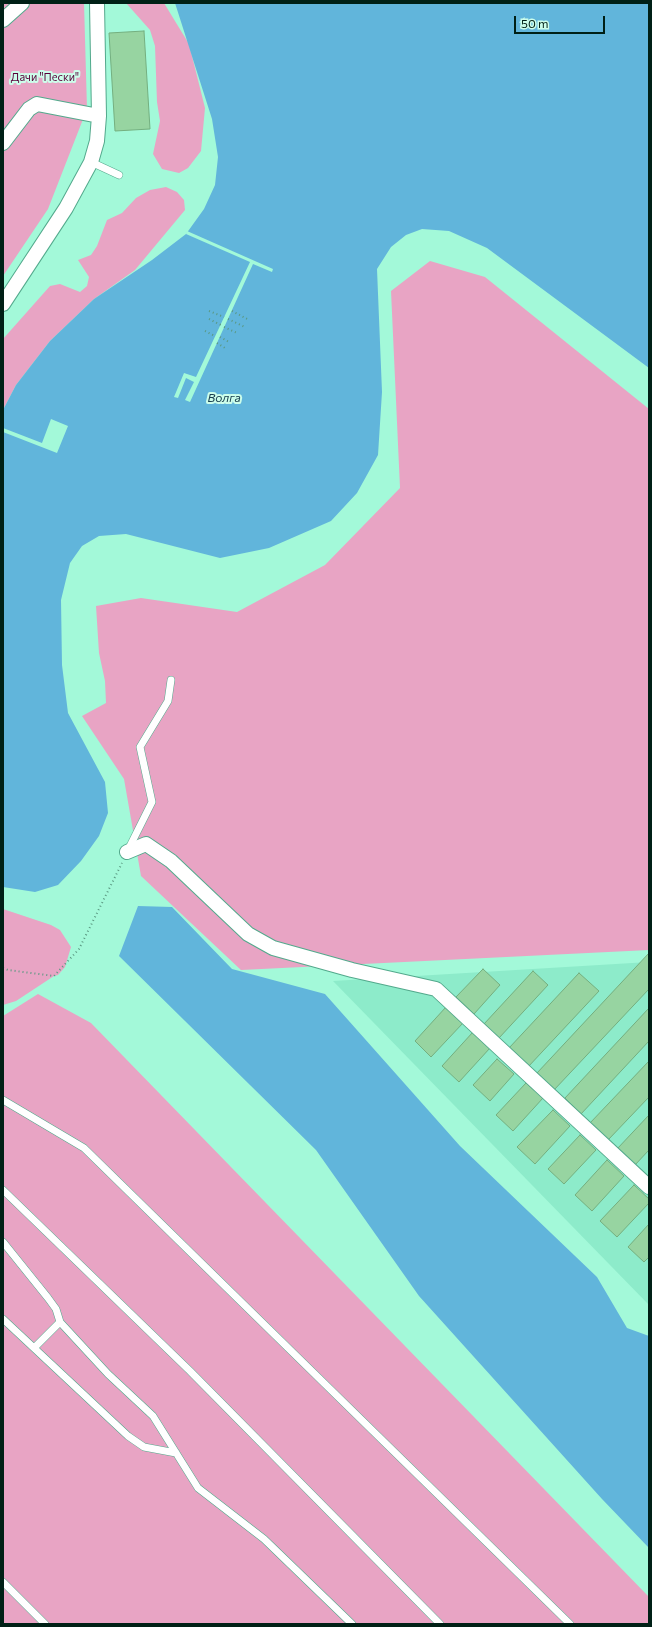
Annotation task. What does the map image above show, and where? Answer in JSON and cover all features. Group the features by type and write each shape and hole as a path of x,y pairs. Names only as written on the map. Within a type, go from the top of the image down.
{"street":[{"path":"3,20 22,3"},
{"path":"3,304 66,208 91,162 97,141 99,116 97,3"},
{"path":"3,143 29,109 37,104 99,116"},
{"path":"127,852 146,844 171,861 248,934 273,948 352,970 436,989 649,1187"}],"lane":[{"path":"91,162 119,175"},
{"path":"127,852 152,802 140,747 168,701 171,680"},
{"path":"3,1100 84,1148 570,1624"},
{"path":"3,1190 190,1371 440,1624"},
{"path":"3,1242 56,1309 60,1322 108,1374 153,1416 198,1488 264,1539 352,1624"},
{"path":"3,1319 128,1436 144,1447 176,1453"},
{"path":"34,1348 60,1322"},
{"path":"3,1582 45,1624"}],"path":[{"path":"209,311 224,317"},
{"path":"232,311 249,320"},
{"path":"209,319 221,324"},
{"path":"228,319 246,327"},
{"path":"224,327 237,333"},
{"path":"205,331 215,336"},
{"path":"220,337 230,342"},
{"path":"217,343 225,348"},
{"path":"3,968 8,970 54,976 79,949 127,852"}],"shaded area":[{"path":"649,962 649,1305 333,981"}],"green space":[{"name":"Дачи \"Пески\"","path":"3,3 84,3 87,109 48,209 3,276"},
{"path":"126,3 164,3 189,44 205,108 201,151 188,168 179,173 162,169 153,154 160,121 157,102 155,46 150,30"},
{"path":"166,187 177,192 184,200 185,210 135,270 94,299 50,341 16,385 3,410 3,339 50,286 60,284 80,292 87,286 89,277 78,260 91,255 97,246 107,220 122,213 136,198 150,190"},
{"path":"430,261 485,277 649,409 649,950 241,970 141,876 124,779 82,716 106,703 105,681 99,653 96,606 141,598 237,612 325,565 400,488 391,291"},
{"path":"3,909 51,925 60,930 71,947 65,967 58,975 54,976 16,1001 3,1005"},
{"path":"38,994 91,1023 649,1597 649,1624 3,1624 3,1016"}],"water":[{"name":"Волга","path":"175,3 649,3 649,368 487,248 449,231 422,229 406,235 391,247 377,269 382,392 378,455 357,493 331,521 269,548 220,558 126,534 99,536 82,546 70,563 61,600 62,665 68,713 105,782 108,813 99,836 81,861 58,885 35,892 3,887 3,410 16,385 50,341 94,299 152,260 186,234 204,209 215,185 218,157 212,119"},
{"path":"138,906 172,907 232,969 325,994 460,1146 597,1277 627,1328 649,1336 649,1548 602,1499 419,1296 316,1150 119,956"}],"pier":[{"path":"187,231 273,269 272,272 253,264 190,402 185,400 194,382 186,378 178,398 174,397 184,373 196,377 250,262 186,234"},
{"path":"51,419 68,426 57,453 3,432 3,428 42,443"}],"building":[{"path":"144,31 150,129 115,131 109,33"},
{"path":"649,953 649,989 554,1090 537,1073"},
{"path":"483,969 500,985 474,1014 456,997"},
{"path":"533,971 548,985 499,1038 484,1024"},
{"path":"579,973 599,991 528,1067 509,1048"},
{"path":"446,1007 463,1023 431,1057 415,1041"},
{"path":"649,1008 649,1041 581,1114 565,1098"},
{"path":"473,1032 490,1048 459,1082 442,1066"},
{"path":"497,1059 514,1074 490,1101 473,1085"},
{"path":"649,1061 649,1097 608,1140 590,1123"},
{"path":"526,1083 543,1098 513,1131 496,1115"},
{"path":"553,1110 570,1126 535,1164 517,1147"},
{"path":"649,1115 649,1150 635,1165 617,1149"},
{"path":"580,1135 596,1150 564,1184 548,1169"},
{"path":"607,1160 624,1176 592,1211 575,1195"},
{"path":"634,1185 649,1199 649,1203 617,1237 600,1221"},
{"path":"649,1224 649,1257 644,1262 628,1247"}]}
